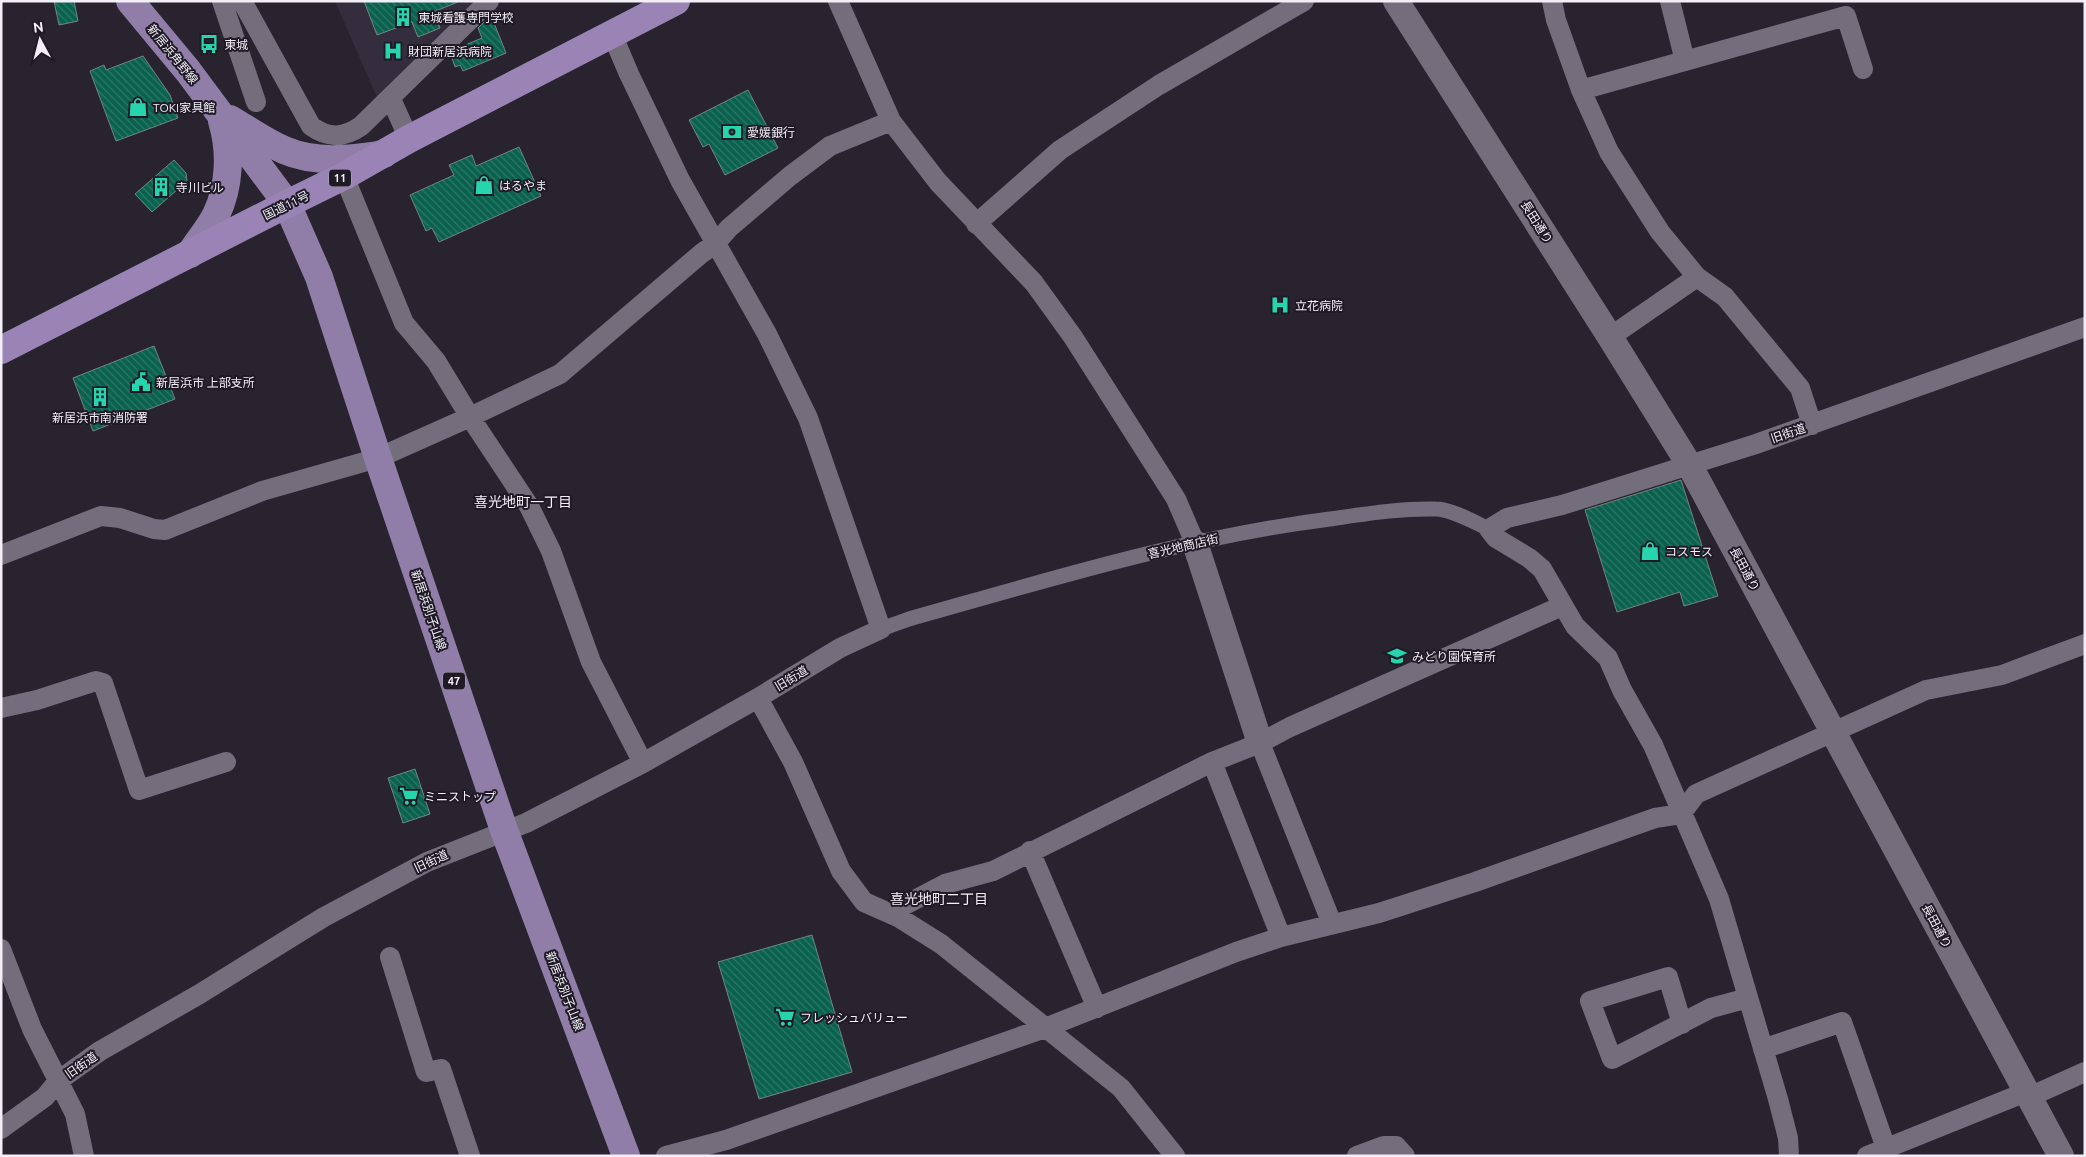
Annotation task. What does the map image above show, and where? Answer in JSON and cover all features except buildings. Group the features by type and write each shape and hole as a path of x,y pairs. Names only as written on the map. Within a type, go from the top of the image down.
{"highway":[{"name":"国道11号","path":"1,350 344,176 409,139 676,1"}],"main road":[{"name":"新居浜角野線","path":"140,4 287,204"},
{"path":"220,113 283,150 304,157 326,159 384,154"},
{"path":"190,254 216,215 226,184 228,139 220,113"},
{"name":"新居浜別子山線","path":"287,204 319,277 504,830 626,1156"}],"street":[{"path":"222,1 256,102"},
{"path":"242,1 311,126 320,133 340,136 350,134 391,99 425,62 489,1"},
{"path":"838,1 891,121 938,182 1034,283 1073,337 1176,499 1195,543 1260,743 1332,924"},
{"path":"976,224 1060,150 1159,85 1304,1"},
{"name":"長田通り","path":"1396,1 1690,466 2061,1156"},
{"path":"1552,1 1556,20 1581,90 1609,152 1660,232 1697,278 1725,297 1800,388 1812,425"},
{"path":"1670,1 1685,61"},
{"path":"1581,90 1846,16 1863,69"},
{"path":"612,34 676,172 767,334 808,418 881,629"},
{"path":"391,99 409,139"},
{"path":"1,555 101,516 120,518 154,529 166,530 262,491 378,458 560,374 715,244 729,228 790,176 830,146 891,121"},
{"path":"344,176 404,323 436,361 470,417 529,506 552,551 591,662 643,763"},
{"path":"1610,337 1697,278"},
{"name":"旧街道","path":"1489,529 1507,518 1562,505 1690,466 1812,425 2085,327"},
{"name":"喜光地商店街","path":"881,629 909,619 1018,588 1195,543 1293,524 1388,511 1438,509 1469,519 1489,529"},
{"path":"1489,529 1496,538 1529,558 1542,569 1575,626 1608,658 1622,690 1653,745 1718,900 1788,1138 1789,1156"},
{"path":"898,917 903,906 946,884 993,871 1212,762 1260,743 1290,727 1562,606"},
{"name":"旧街道","path":"1,1129 45,1097 58,1081 100,1052 198,995 324,916 427,862 504,830 526,823 643,763 758,698 840,648 881,629"},
{"path":"666,1156 726,1140 1045,1028 1236,952 1281,937 1379,913 1475,882 1655,818 1681,814 1696,794 1926,690 2002,675 2085,644"},
{"path":"2,706 37,700 96,680 104,683 139,790 226,762"},
{"path":"758,698 794,762 841,871 864,902 898,917 941,944 1121,1088 1175,1156"},
{"path":"1212,762 1281,937"},
{"path":"1030,851 1096,1008"},
{"path":"1,949 32,1029 75,1114 84,1156"},
{"path":"390,957 426,1072 442,1068 470,1156"},
{"path":"1682,1024 1668,977 1590,1001 1612,1058 1682,1024 1712,1008 1748,998"},
{"path":"1763,1048 1842,1022 1876,1152 2085,1072"},
{"path":"1357,1156 1384,1146 1396,1146 1405,1156"}],"shaded area":[{"name":"財団新居浜病院","path":"335,1 483,1 378,100"}],"place":[{"name":"東城看護専門学校","path":"403,17"},
{"name":"東城","path":"209,44"},
{"name":"財団新居浜病院","path":"393,51"},
{"name":"TOKI家具館","path":"138,107"},
{"name":"愛媛銀行","path":"732,132"},
{"name":"はるやま","path":"484,185"},
{"name":"寺川ビル","path":"161,187"},
{"name":"立花病院","path":"1280,305"},
{"name":"新居浜市 上部支所","path":"141,382"},
{"name":"新居浜市南消防署","path":"100,397"},
{"name":"コスモス","path":"1650,551"},
{"name":"みどり園保育所","path":"1397,656"},
{"name":"ミニストップ","path":"409,796"},
{"name":"フレッシュバリュー","path":"785,1017"}],"district":[{"name":"喜光地町一丁目","path":"523,502"},
{"name":"喜光地町二丁目","path":"939,899"}]}
